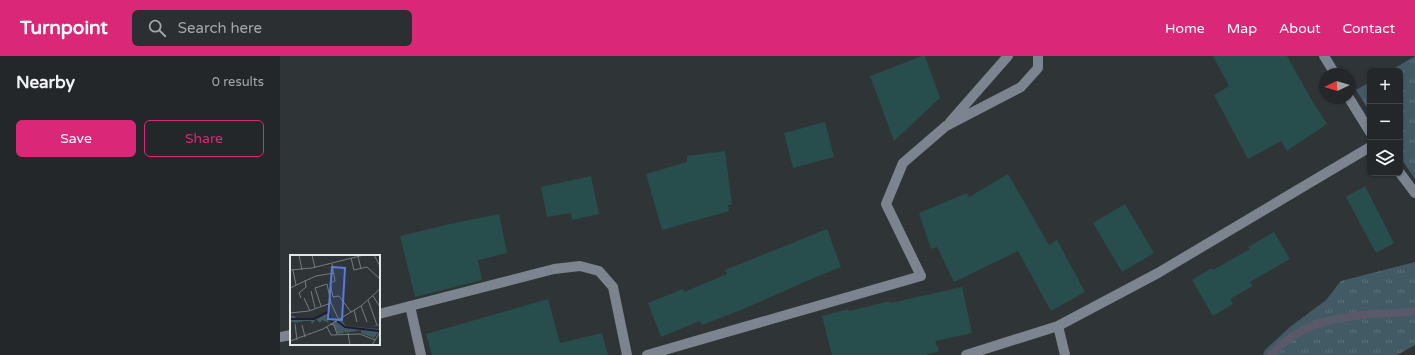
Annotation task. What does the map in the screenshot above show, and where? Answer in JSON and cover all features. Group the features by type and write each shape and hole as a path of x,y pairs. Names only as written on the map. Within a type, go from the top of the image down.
{"street":[{"path":"647,355 921,276 886,204 903,163 946,126 1008,56"},
{"path":"946,126 1021,87 1038,68 1038,56"},
{"path":"1324,56 1331,68"},
{"path":"1353,104 1367,127"},
{"path":"966,355 1058,326 1158,273 1367,149"},
{"path":"1402,176 1415,193"},
{"path":"380,314 554,269 580,266 599,271 613,287 627,355"},
{"path":"410,306 421,355"},
{"path":"1058,326 1065,355"},
{"path":"280,337 290,335"}],"green space":[{"path":"1415,56 1415,179 1403,161 1403,68 1395,68"},
{"path":"1367,84 1367,107 1356,90"},
{"path":"1415,262 1415,345 1397,355 1263,355 1265,350 1290,327 1326,300 1341,281"}],"building":[{"path":"925,56 940,98 894,141 870,76"},
{"path":"1213,56 1287,56 1327,124 1287,151 1281,141 1248,159 1214,95 1229,86"},
{"path":"825,122 834,157 793,168 784,133"},
{"path":"725,151 732,205 728,205 729,211 662,230 646,174 687,162 687,156"},
{"path":"1008,174 1049,245 1057,240 1085,292 1051,311 1018,251 954,282 937,247 931,249 919,213 967,193 969,197"},
{"path":"591,176 599,214 572,220 571,213 547,217 541,187"},
{"path":"1365,186 1394,243 1376,253 1346,197"},
{"path":"1125,204 1154,253 1122,272 1093,223"},
{"path":"499,214 507,253 478,260 482,280 415,297 400,236"},
{"path":"827,229 841,267 741,310 702,325 700,321 661,337 648,303 683,289 684,292 727,274 725,270"},
{"path":"1274,232 1290,259 1250,282 1253,286 1230,299 1233,304 1213,316 1192,280 1250,249 1248,247"},
{"path":"962,287 972,333 935,341 939,351 926,355 832,355 822,316 848,309 849,311 890,301 890,303"},
{"path":"548,299 560,343 602,333 608,355 432,355 426,334"}],"waterway":[{"path":"1271,355 1280,345 1301,331 1324,322 1362,315 1415,311"}]}
